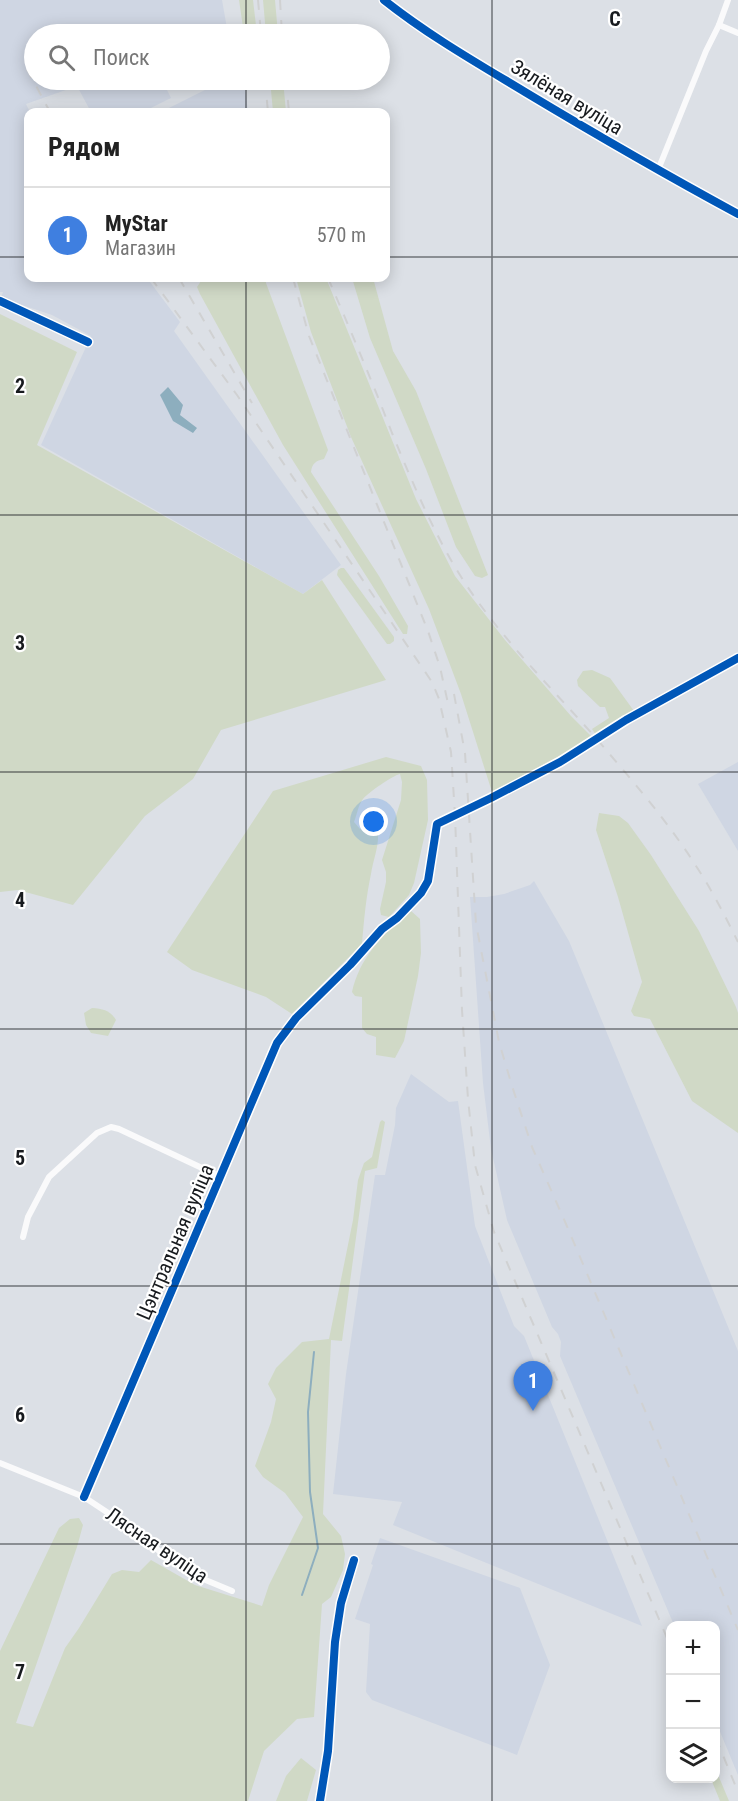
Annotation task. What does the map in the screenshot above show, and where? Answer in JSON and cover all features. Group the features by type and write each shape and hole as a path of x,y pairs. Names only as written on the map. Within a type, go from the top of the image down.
{"street":[{"name":"Зялёная вуліца","path":"384,0 407,18 494,73 657,170 738,214"},
{"path":"657,170 728,0"},
{"path":"719,25 738,33"},
{"path":"0,301 88,342"},
{"path":"308,1007 424,888 428,881 437,824 560,762 626,720 738,658"},
{"name":"Цэнтральная вуліца","path":"84,1497 277,1043 296,1018 308,1007"},
{"path":"22,1237 28,1217 49,1177 97,1134 111,1127 219,1176"},
{"name":"Лясная вуліца","path":"0,1463 84,1497 146,1538 161,1553 196,1576 232,1591"},
{"path":"320,1801 328,1751 335,1642 340,1603 354,1560"}],"shaded area":[{"path":"0,0 222,0 226,24 24,24 24,90 66,90 26,104 28,108 24,108 24,282 150,282 180,322 174,331 341,565 303,594 41,445 91,336 52,315 1,298 3,292 0,292"},
{"path":"79,90 167,90 171,98 151,108 89,108"},
{"path":"205,90 245,90 248,108 169,108"},
{"path":"738,762 738,851 698,784"},
{"path":"534,881 569,941 738,1351 738,1775 720,1732 720,1621 672,1621 560,1356 561,1342 558,1334 552,1327 507,1220 491,1149 483,1083 470,897 504,894 530,885"},
{"path":"411,1074 449,1102 458,1101 475,1226 514,1326 524,1336 642,1626 393,1525 402,1502 333,1494 346,1374 375,1175 385,1175 396,1108"},
{"path":"380,1538 520,1588 550,1665 517,1755 372,1700 366,1692 370,1624 355,1619"}],"green space":[{"path":"239,0 253,0 256,24 243,24"},
{"path":"263,0 275,0 277,24 265,24"},
{"path":"271,90 284,90 286,108 273,108"},
{"path":"200,282 266,282 328,450 324,459 313,464 311,472 379,576 408,626 407,634 403,634 283,445 197,287"},
{"path":"297,282 328,282 416,499 455,576 505,640 593,738 492,792 461,694 429,609 351,437 311,332"},
{"path":"353,282 374,282 393,351 416,391 488,575 482,578 475,576 456,547 426,469 370,338"},
{"path":"0,314 77,352 37,445 303,594 322,580 386,680 221,730 193,779 145,816 73,905 18,890 0,892"},
{"path":"341,568 344,568 394,637 394,641 390,644 387,644 337,575"},
{"path":"592,670 610,678 634,711 596,735 592,729 609,718 605,707 600,707 578,686 577,680 583,671"},
{"path":"386,757 421,766 427,780 428,820 414,883 409,895 389,917 381,915 380,909 386,882 382,860 401,800 400,774 370,792 363,799 354,822 360,829 371,828 378,832 366,900 362,944 292,1014 266,997 192,970 167,952 273,791"},
{"path":"599,813 619,816 628,823 651,855 699,931 736,1007 738,1013 738,1133 692,1101 650,1019 634,1016 631,1011 642,982 596,830"},
{"path":"411,911 420,919 421,953 404,1041 395,1058 376,1055 376,1037 367,1034 362,1028 362,997 355,996 352,992 360,968 373,948"},
{"path":"92,1008 106,1011 116,1020 108,1036 91,1033 86,1025 84,1013"},
{"path":"382,1120 385,1122 377,1168 365,1171 342,1341 331,1340 323,1514 341,1536 345,1554 343,1570 331,1597 322,1604 314,1717 297,1719 264,1751 248,1801 0,1801 0,1651 59,1528 70,1519 79,1518 83,1525 16,1723 33,1727 65,1648 112,1574 122,1570 139,1572 151,1560 195,1585 262,1606 269,1585 303,1517 285,1493 263,1477 255,1466 271,1422 276,1399 268,1384 276,1368 302,1342 329,1339 353,1220 358,1180 364,1163 372,1157"},
{"path":"301,1758 316,1770 307,1801 276,1801 286,1776"},
{"path":"720,1780 729,1801 720,1801 713,1783 720,1783"}],"water":[{"path":"168,387 183,405 180,415 197,428 193,433 173,421 160,395"}],"waterway":[{"path":"302,1595 318,1548 310,1492 308,1412 314,1352"}],"railway":[{"path":"258,0 260,24"},
{"path":"280,0 281,24"},
{"path":"38,90 48,108"},
{"path":"266,90 268,108"},
{"path":"287,90 289,108"},
{"path":"154,282 237,395 432,682 439,699 451,752 462,1010 475,1165 494,1232 666,1636"},
{"path":"181,282 252,403"},
{"path":"294,282 309,336 428,631 440,667 449,708"},
{"path":"330,282 420,498 463,580 504,635 595,737 661,816 702,875 738,942"},
{"path":"454,694 465,753 476,924 499,1042 512,1086 532,1147 738,1630"},
{"path":"720,1748 738,1792"}],"cycle path":[{"path":"384,0 435,37 489,70 738,214"},
{"path":"0,301 88,342"},
{"path":"84,1497 277,1043 296,1018 350,965 382,929 397,918 421,893 428,881 437,824 560,762 626,720 738,658"},
{"path":"320,1801 328,1751 335,1642 341,1603 354,1560"}],"place":[{"name":"MyStar","path":"533,1411"}]}
